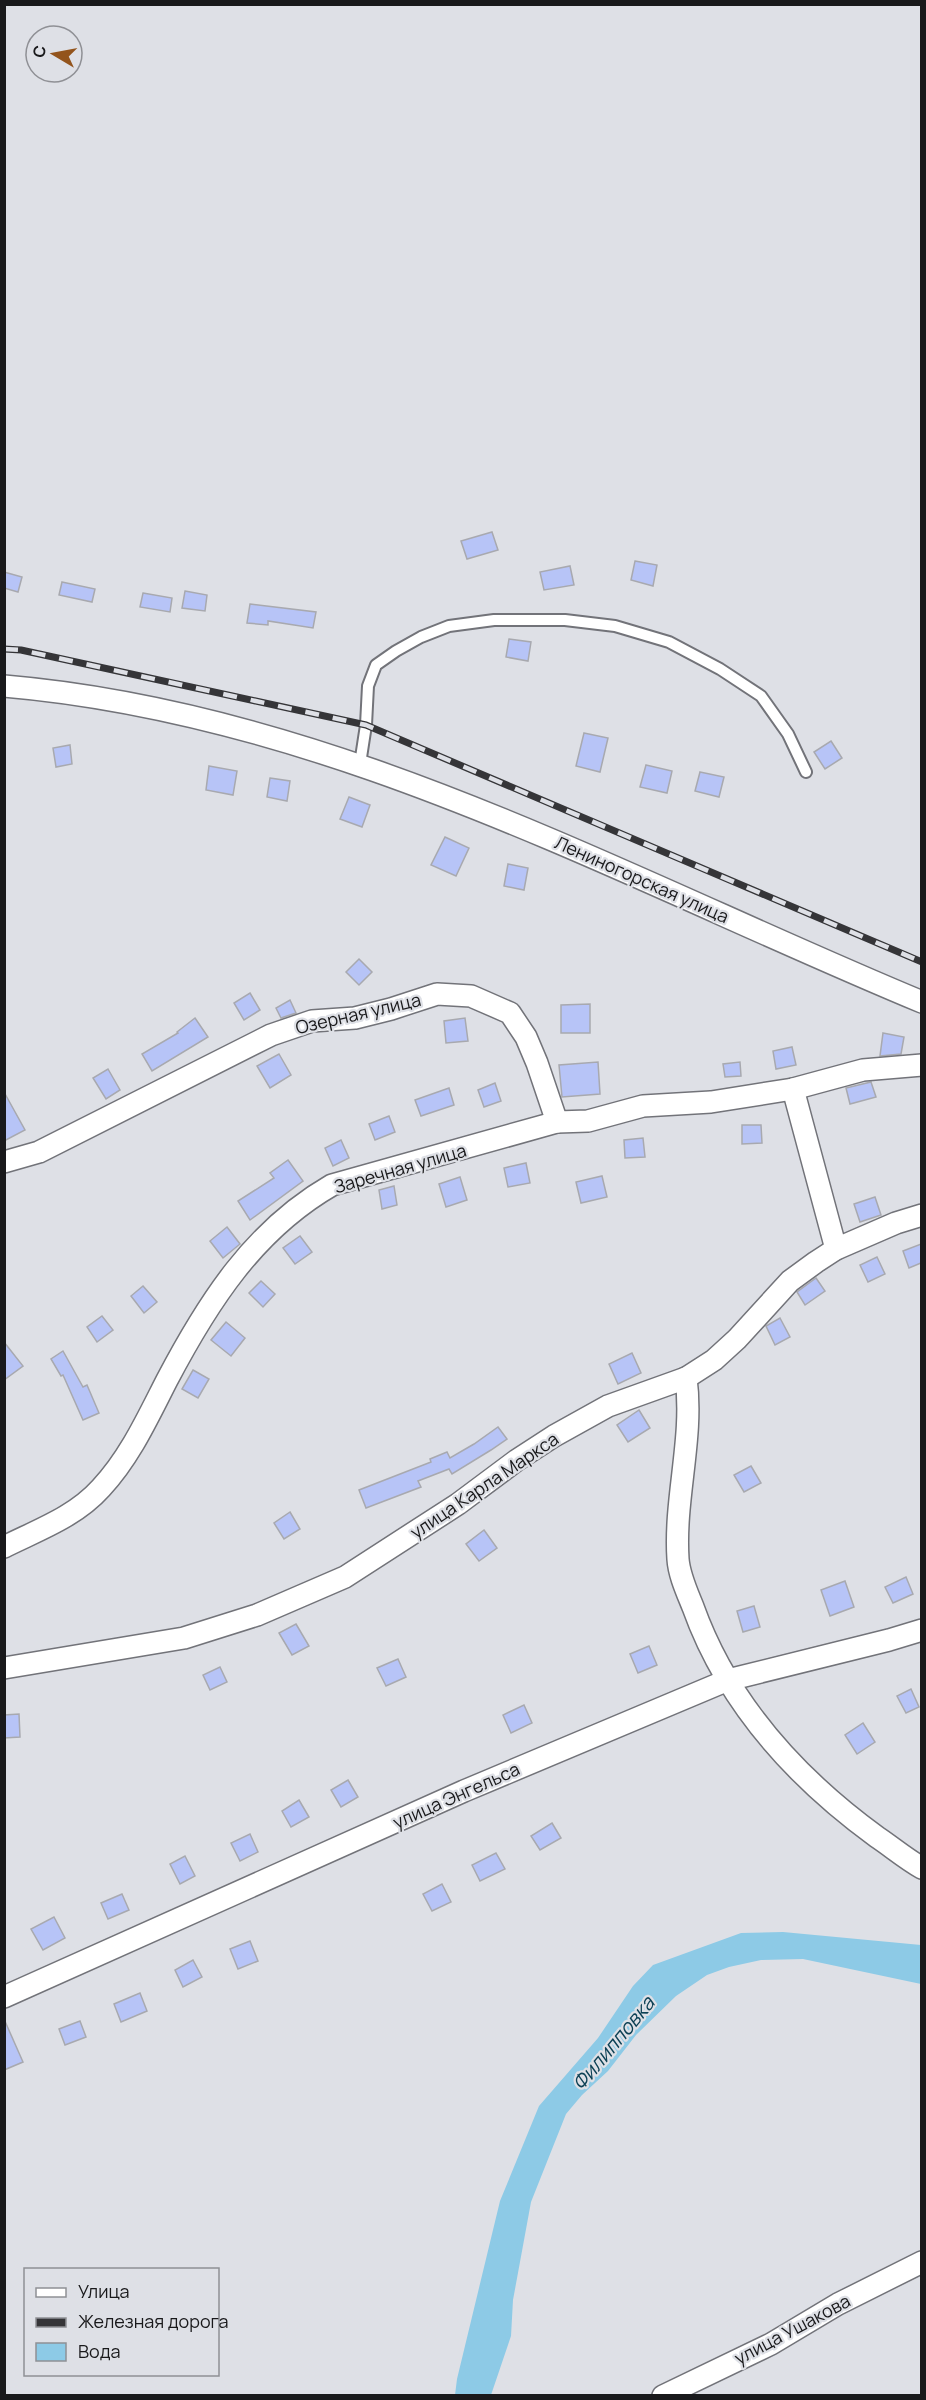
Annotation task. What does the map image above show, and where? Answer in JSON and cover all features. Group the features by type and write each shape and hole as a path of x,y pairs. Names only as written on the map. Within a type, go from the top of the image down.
{"street":[{"name":"Лениногорская улица","path":"4,686 162,708 360,764 524,827 921,1002"},
{"name":"Озерная улица","path":"4,1162 39,1152 271,1035 312,1021 355,1018 437,994 471,996 510,1013 534,1054 557,1122"},
{"name":"Заречная улица","path":"4,1547 70,1515 101,1489 133,1446 184,1348 226,1283 253,1247 303,1202 332,1185 557,1122 588,1121 643,1106 711,1102 793,1089 863,1070 921,1065"},
{"path":"793,1089 836,1250"},
{"name":"улица Карла Маркса","path":"4,1668 184,1638 257,1615 345,1577 458,1504 517,1460 599,1411 651,1389 686,1378 714,1360 737,1339 790,1281 836,1250 896,1223 921,1215"},
{"path":"686,1378 689,1406 680,1499 678,1561 706,1642 728,1680 786,1760 853,1819 921,1868"},
{"name":"улица Энгельса","path":"4,1997 464,1791 728,1680 921,1630"},
{"name":"улица Ушакова","path":"663,2396 771,2344 838,2304 921,2262"}],"lane":[{"path":"360,764 366,725 368,686 376,665 420,637 449,626 494,620 565,620 615,626 669,642 720,669 761,696 788,734 806,772"}],"water":[{"name":"Филипповка","path":"783,1932 921,1945 921,1984 803,1959 761,1960 729,1967 707,1975 676,1996 636,2035 608,2071 582,2095 566,2114 531,2202 513,2300 511,2336 491,2395 455,2395 500,2201 539,2106 598,2038 633,1986 653,1965 741,1933"}],"building":[{"path":"492,532 498,550 467,559 461,541"},
{"path":"635,561 657,565 653,586 631,580"},
{"path":"570,566 574,585 544,590 540,572"},
{"path":"4,572 22,577 18,592 4,588"},
{"path":"62,582 95,589 92,602 59,595"},
{"path":"185,591 207,595 205,611 182,608"},
{"path":"143,593 172,598 170,612 140,607"},
{"path":"250,604 316,612 313,628 268,621 268,625 247,623"},
{"path":"509,639 531,642 528,661 506,657"},
{"path":"584,733 608,738 600,772 576,766"},
{"path":"831,741 842,758 825,769 814,752"},
{"path":"70,745 72,764 56,767 53,748"},
{"path":"646,765 672,771 667,793 640,787"},
{"path":"209,766 237,771 233,795 206,790"},
{"path":"700,772 724,777 719,797 695,791"},
{"path":"270,778 290,781 287,801 267,797"},
{"path":"349,797 370,805 362,827 340,819"},
{"path":"445,837 469,848 456,876 431,865"},
{"path":"508,864 528,868 524,890 504,886"},
{"path":"359,959 372,972 359,985 346,972"},
{"path":"250,993 260,1010 244,1020 234,1003"},
{"path":"290,1000 296,1013 281,1018 276,1008"},
{"path":"590,1004 590,1033 561,1033 561,1005"},
{"path":"195,1018 208,1037 152,1071 142,1054 178,1033"},
{"path":"465,1018 468,1041 446,1043 444,1021"},
{"path":"883,1033 904,1037 901,1054 880,1056"},
{"path":"792,1047 796,1065 776,1069 773,1051"},
{"path":"279,1054 291,1075 270,1088 257,1066"},
{"path":"598,1062 600,1094 562,1097 559,1065"},
{"path":"740,1062 741,1076 725,1077 723,1064"},
{"path":"108,1069 120,1090 106,1099 93,1078"},
{"path":"871,1082 876,1097 850,1104 846,1088"},
{"path":"495,1083 501,1101 484,1107 478,1090"},
{"path":"449,1088 454,1105 421,1116 415,1100"},
{"path":"4,1092 25,1130 4,1141"},
{"path":"389,1116 395,1132 375,1140 369,1124"},
{"path":"742,1125 761,1125 762,1143 742,1144"},
{"path":"643,1138 645,1157 625,1158 624,1140"},
{"path":"341,1140 349,1158 333,1166 325,1148"},
{"path":"288,1160 303,1181 250,1220 238,1201 274,1178 270,1173"},
{"path":"526,1163 530,1183 508,1187 504,1168"},
{"path":"602,1176 607,1197 581,1203 576,1182"},
{"path":"460,1177 467,1200 446,1207 439,1184"},
{"path":"394,1186 397,1205 382,1209 379,1190"},
{"path":"875,1197 881,1215 860,1222 854,1204"},
{"path":"227,1227 240,1244 223,1258 210,1241"},
{"path":"300,1236 312,1252 295,1264 283,1248"},
{"path":"921,1244 921,1263 909,1268 903,1251"},
{"path":"877,1257 885,1274 868,1282 860,1265"},
{"path":"816,1278 825,1291 805,1305 797,1292"},
{"path":"261,1281 275,1294 263,1307 249,1293"},
{"path":"143,1286 157,1302 144,1313 131,1296"},
{"path":"102,1316 113,1330 97,1342 87,1327"},
{"path":"780,1318 790,1337 775,1345 766,1326"},
{"path":"226,1322 245,1338 231,1356 211,1340"},
{"path":"4,1342 23,1366 4,1380"},
{"path":"63,1351 83,1387 87,1385 99,1413 83,1420 63,1375 61,1376 51,1359"},
{"path":"632,1353 641,1373 618,1384 609,1364"},
{"path":"193,1370 209,1379 198,1398 182,1389"},
{"path":"639,1410 650,1428 628,1442 617,1425"},
{"path":"498,1427 507,1439 452,1474 449,1469 418,1481 421,1487 366,1508 359,1490 431,1462 430,1459 447,1452 450,1458"},
{"path":"751,1466 761,1483 744,1492 734,1475"},
{"path":"290,1512 300,1529 284,1539 274,1523"},
{"path":"484,1530 497,1548 479,1561 466,1544"},
{"path":"906,1577 913,1594 893,1603 885,1587"},
{"path":"845,1581 854,1607 830,1616 821,1590"},
{"path":"754,1606 760,1627 743,1632 737,1611"},
{"path":"296,1624 309,1646 292,1655 279,1633"},
{"path":"649,1646 657,1665 638,1673 630,1654"},
{"path":"398,1659 406,1677 386,1686 377,1668"},
{"path":"220,1667 227,1682 210,1690 203,1675"},
{"path":"911,1689 919,1707 906,1713 897,1696"},
{"path":"524,1705 532,1723 511,1733 503,1715"},
{"path":"19,1714 20,1737 4,1738 4,1715"},
{"path":"863,1723 875,1742 857,1754 845,1735"},
{"path":"348,1780 358,1797 341,1807 331,1790"},
{"path":"299,1800 309,1817 291,1827 282,1811"},
{"path":"552,1823 561,1838 540,1850 531,1836"},
{"path":"250,1834 258,1852 240,1861 231,1843"},
{"path":"496,1853 505,1869 480,1881 472,1865"},
{"path":"185,1856 195,1876 180,1884 170,1864"},
{"path":"442,1884 451,1902 432,1911 423,1894"},
{"path":"122,1894 129,1910 108,1919 101,1903"},
{"path":"54,1917 65,1938 43,1950 31,1929"},
{"path":"250,1941 258,1961 238,1969 230,1949"},
{"path":"193,1960 202,1977 183,1987 175,1970"},
{"path":"140,1993 147,2011 121,2022 114,2004"},
{"path":"4,2019 23,2062 4,2070"},
{"path":"80,2021 86,2037 65,2045 59,2029"}],"railway":[{"path":"4,649 21,650 366,725 922,962"}]}
